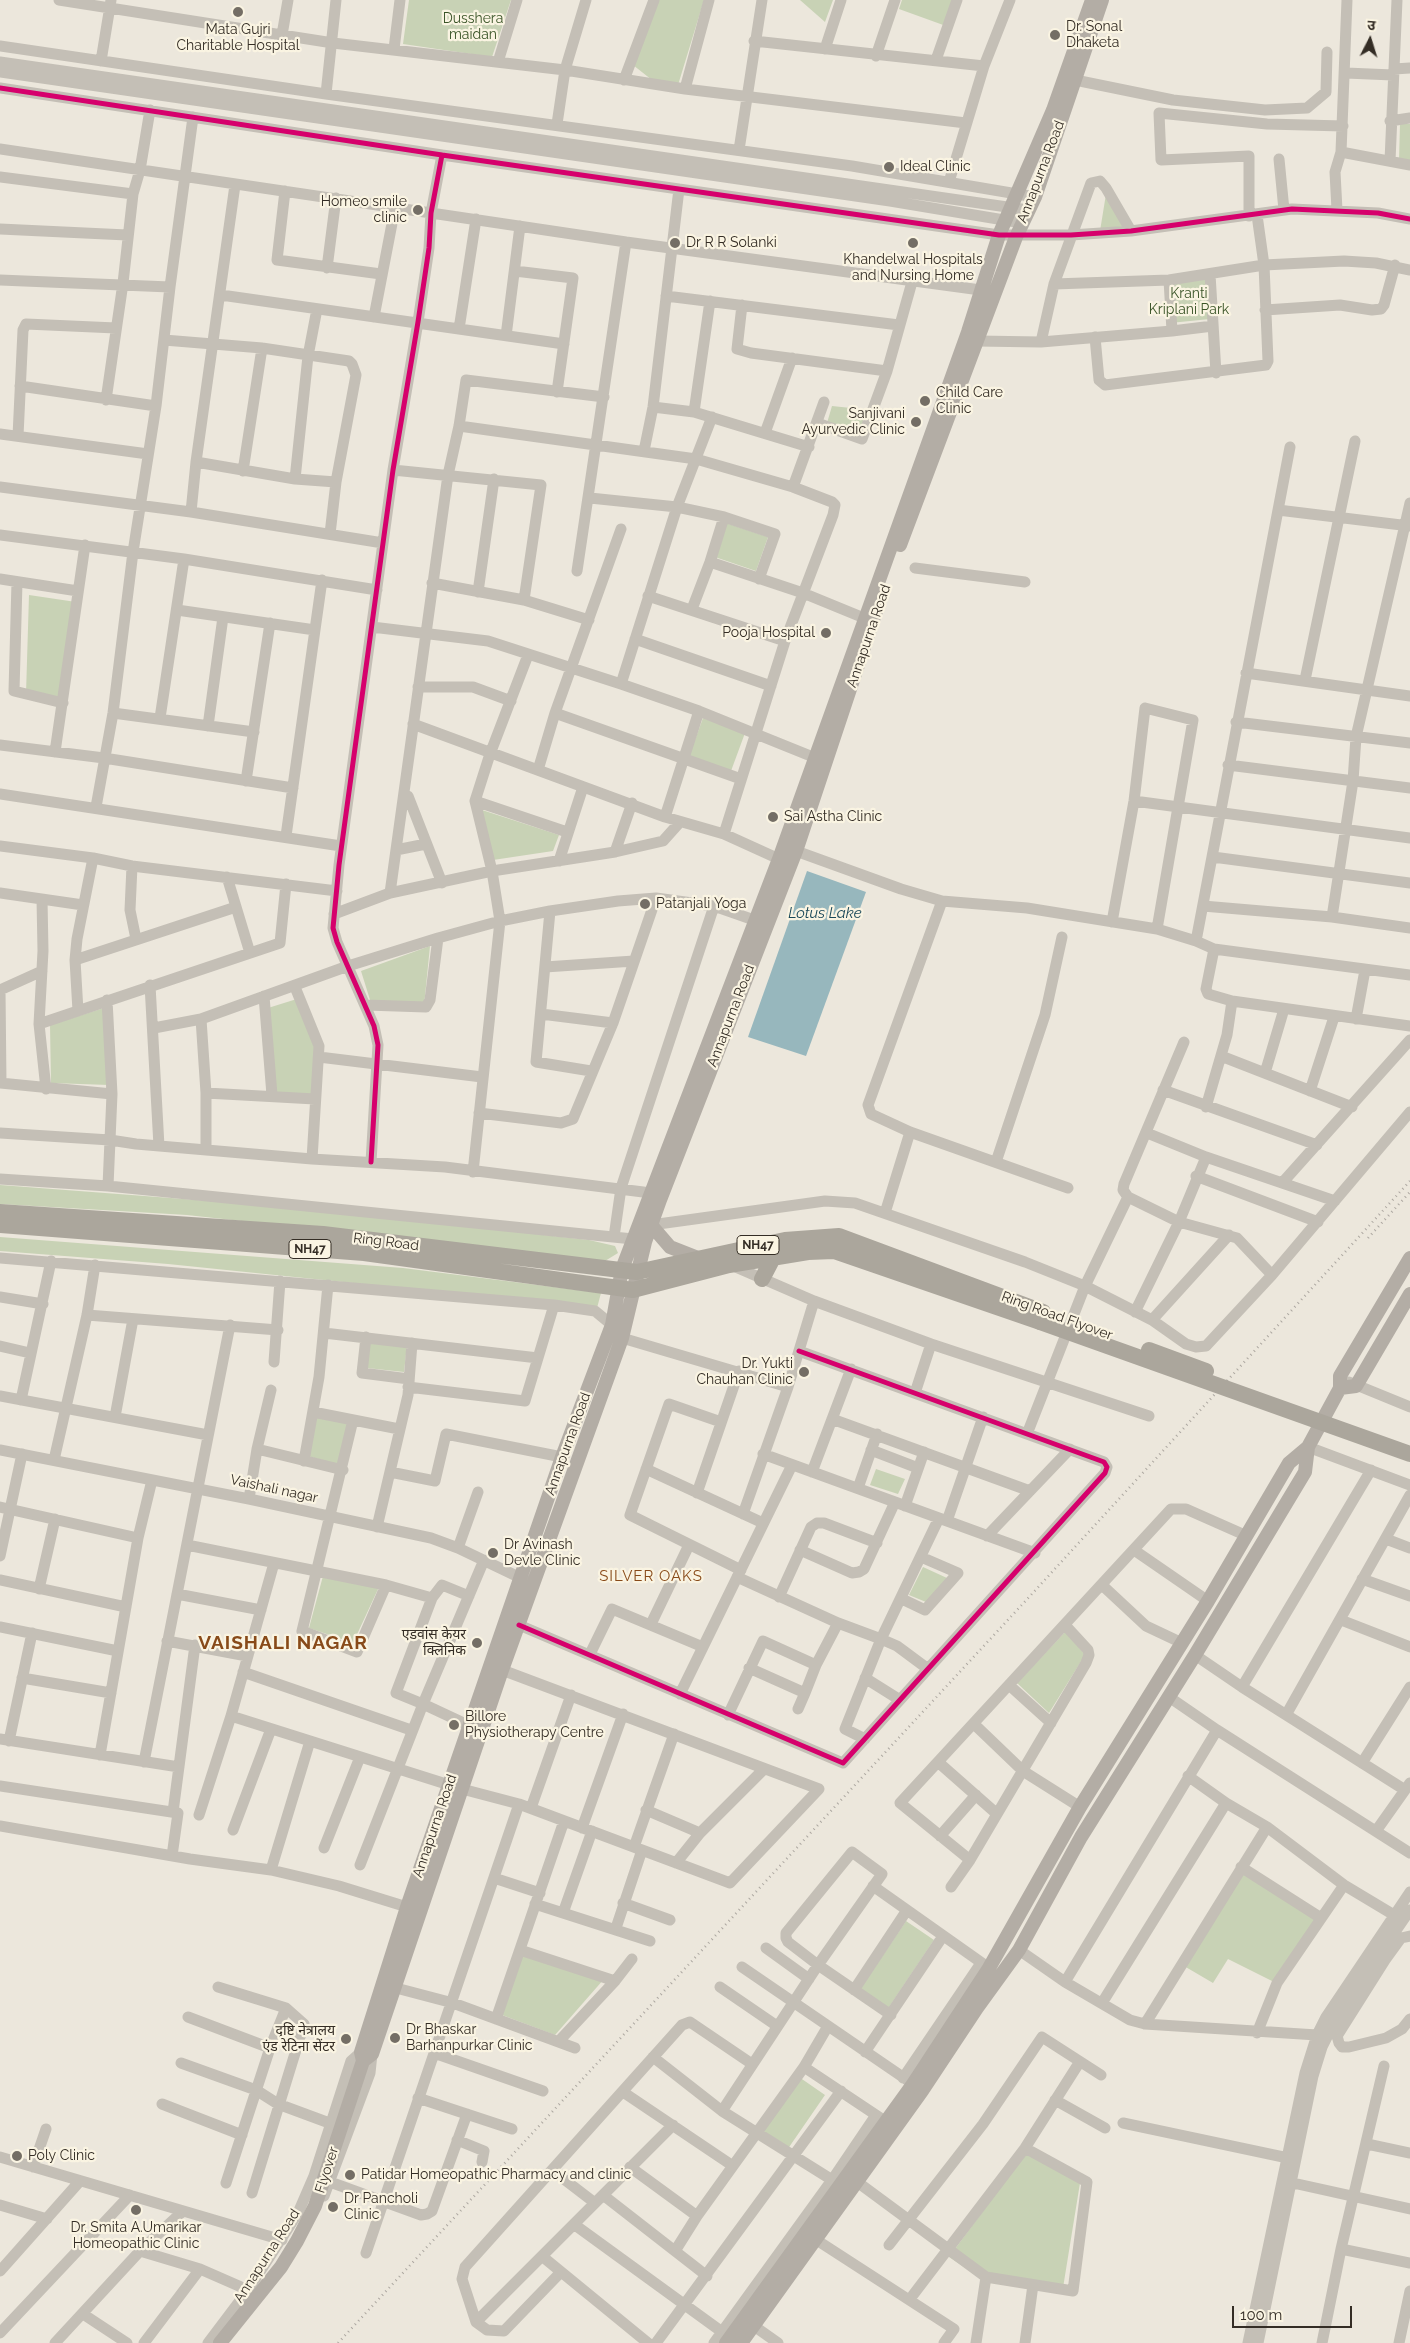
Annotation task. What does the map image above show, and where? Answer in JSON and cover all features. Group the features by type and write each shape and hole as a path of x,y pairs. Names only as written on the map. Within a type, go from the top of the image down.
{"highway":[{"name":"Ring Road","path":"0,1212 323,1234 630,1270 698,1258"},
{"name":"Ring Road","path":"0,1226 364,1253 626,1288 729,1264 773,1258"},
{"name":"Ring Road Flyover","path":"698,1258 785,1240 839,1236 1168,1358 1410,1442"},
{"name":"Ring Road Flyover","path":"773,1258 808,1252 834,1251 1410,1454"},
{"path":"762,1279 773,1258"}],"main road":[{"name":"Annapurna Road","path":"630,1270 633,1239 754,920 820,760 874,618 999,236 1019,194 1053,110 1092,0"},
{"name":"Annapurna Road","path":"630,1270 651,1225 796,851 820,760 864,618 933,441 977,341 1016,237 1035,197 1102,0"},
{"path":"651,1225 670,1247 698,1258"},
{"path":"730,2339 754,2326 922,2091 977,2008 1019,1950 1077,1844 1195,1655 1305,1472 1308,1447 1340,1382 1410,1258"},
{"path":"626,1288 630,1270"},
{"name":"Annapurna Road","path":"364,2058 407,1907 562,1457 626,1288"},
{"name":"Annapurna Road","path":"364,2058 396,1988 502,1670 622,1338 626,1288"},
{"path":"1340,1382 1359,1380 1410,1294"},
{"path":"730,2339 985,1966 1208,1601 1289,1463 1308,1447"},
{"name":"Flyover","path":"220,2343 281,2267 315,2206 364,2058"}],"street":[{"path":"59,0 110,4 333,44 394,49 565,70 685,89 966,123"},
{"path":"282,35 288,0"},
{"path":"326,94 333,44 336,0"},
{"path":"394,49 400,0"},
{"path":"498,62 517,0"},
{"path":"557,124 565,70 586,0"},
{"path":"624,80 654,0"},
{"path":"685,89 709,0"},
{"path":"739,150 745,96 762,0"},
{"path":"825,49 841,0"},
{"path":"876,56 895,0"},
{"path":"936,60 957,0"},
{"path":"949,182 984,66 1010,0"},
{"path":"1337,210 1335,172 1341,152 1346,73 1347,0"},
{"path":"1390,161 1390,121 1397,0"},
{"path":"101,61 110,4"},
{"path":"754,41 876,56 936,60 984,66"},
{"path":"0,46 326,94 739,150 1035,197"},
{"path":"1075,80 1182,101 1265,110 1307,108 1326,92 1327,52"},
{"path":"0,62 890,201 1009,215 1028,210"},
{"path":"1346,73 1393,72 1410,68"},
{"path":"0,72 461,134"},
{"path":"0,88 442,155 999,236 1071,235 1131,231 1284,210 1337,210 1378,213 1410,219"},
{"path":"106,400 123,283 133,194 140,170 150,110"},
{"path":"1095,337 1099,380 1102,384 1216,373 1266,365 1268,361 1264,265 1253,215 1249,156 1161,160 1159,113 1267,124 1342,126"},
{"path":"96,807 113,713 140,505 156,406 193,117"},
{"path":"1390,121 1410,118"},
{"path":"0,149 626,242 912,282 981,289 995,293"},
{"path":"1341,152 1410,165"},
{"path":"371,1162 378,1045 366,1005 333,928 341,846 393,470 418,322 432,213 442,155"},
{"path":"1279,159 1284,210"},
{"path":"0,177 133,194"},
{"path":"1041,342 1054,284 1091,182 1095,180 1100,181 1106,188 1131,231"},
{"path":"191,512 196,462 235,185"},
{"path":"644,451 652,407 679,189"},
{"path":"286,191 276,260 381,274"},
{"path":"327,268 336,198"},
{"path":"374,317 395,208"},
{"path":"1009,215 1022,224"},
{"path":"459,328 476,219"},
{"path":"506,336 520,226"},
{"path":"0,229 127,235"},
{"path":"577,571 590,498 626,242"},
{"path":"1054,284 1170,280 1264,265 1344,261 1395,265 1410,270"},
{"path":"1265,310 1340,305 1372,310 1381,309 1395,265"},
{"path":"514,271 573,278 557,392"},
{"path":"1210,274 1216,373"},
{"path":"0,280 170,286"},
{"path":"1170,280 1172,332"},
{"path":"817,423 862,439 887,371 912,282"},
{"path":"221,295 564,344"},
{"path":"666,296 899,325"},
{"path":"694,412 710,301"},
{"path":"742,305 736,349 887,371"},
{"path":"296,479 308,356 318,309"},
{"path":"18,436 23,330 26,324 116,328"},
{"path":"977,341 1041,342 1172,332 1213,326"},
{"path":"164,340 262,348 349,361 356,375 336,482 330,534"},
{"path":"243,471 262,348"},
{"path":"765,433 792,358"},
{"path":"390,893 448,475 459,426 466,380 604,397"},
{"path":"20,386 156,406"},
{"path":"793,487 824,402"},
{"path":"652,407 694,412 809,447"},
{"path":"621,684 677,507 712,417"},
{"path":"459,426 696,459 793,487 832,502 835,505 833,516 785,641 724,834"},
{"path":"0,434 148,454"},
{"path":"1305,680 1354,441"},
{"path":"1196,941 1213,857 1236,722 1290,446"},
{"path":"196,462 296,479 336,482"},
{"path":"393,470 541,485 524,600"},
{"path":"478,592 494,479"},
{"path":"0,487 191,512 384,543"},
{"path":"590,498 677,507 724,517 775,534 759,579"},
{"path":"1332,917 1353,781 1356,737 1366,690 1408,526 1410,503"},
{"path":"1278,510 1408,526"},
{"path":"692,608 710,562 724,517"},
{"path":"538,770 555,713 621,529"},
{"path":"0,534 184,559 377,590"},
{"path":"55,752 84,545"},
{"path":"160,718 184,559"},
{"path":"710,562 803,593 864,618"},
{"path":"915,568 1025,582"},
{"path":"0,579 78,591"},
{"path":"286,836 322,580"},
{"path":"17,582 14,691 63,703"},
{"path":"432,583 524,600 589,620"},
{"path":"648,596 692,608 785,641"},
{"path":"177,610 315,630"},
{"path":"208,726 223,617"},
{"path":"246,781 270,623"},
{"path":"372,627 488,641 700,711 820,760"},
{"path":"635,639 770,686"},
{"path":"473,1172 500,921 492,871 475,802 490,754 528,655"},
{"path":"1246,672 1410,696"},
{"path":"418,687 473,687 511,701"},
{"path":"1112,922 1134,801 1144,708 1193,720 1157,929"},
{"path":"665,817 700,711"},
{"path":"113,713 254,732"},
{"path":"555,713 741,779"},
{"path":"1236,722 1410,743"},
{"path":"413,724 665,817 724,834 779,859"},
{"path":"0,745 104,758 293,788"},
{"path":"1228,765 1410,788"},
{"path":"559,861 583,787"},
{"path":"0,794 96,807 341,846"},
{"path":"404,795 408,796 442,882"},
{"path":"1134,801 1220,811 1410,838"},
{"path":"475,802 568,832"},
{"path":"614,852 632,804"},
{"path":"334,914 390,893 492,871 614,852 662,841 667,839 680,822"},
{"path":"396,850 426,844"},
{"path":"0,846 93,858 132,866 336,891"},
{"path":"796,851 901,889 942,901 1027,908 1157,929 1196,941 1214,949 1410,975"},
{"path":"1213,857 1410,883"},
{"path":"78,1011 75,960 83,905 93,858"},
{"path":"132,866 130,910 136,939"},
{"path":"227,877 250,953"},
{"path":"39,1024 150,985 280,943 286,884"},
{"path":"0,893 83,905"},
{"path":"154,1028 200,1019 295,987 348,966 438,938 500,921 550,911 618,901 656,898 714,906 754,920"},
{"path":"479,1112 560,1123 568,1122 576,1116 591,1072 613,1023 656,898"},
{"path":"42,899 42,971 39,1024 46,1089"},
{"path":"942,901 868,1105 871,1114 910,1132 1068,1188"},
{"path":"614,1237 621,1188 714,906"},
{"path":"1203,906 1332,917 1410,928"},
{"path":"75,960 236,907"},
{"path":"550,911 537,1063 591,1072"},
{"path":"996,1162 1045,1015 1062,937"},
{"path":"366,1005 426,1008 430,1000 438,938"},
{"path":"1214,949 1207,992 1232,1001 1334,1017 1410,1026"},
{"path":"545,967 634,960"},
{"path":"1356,1019 1365,970"},
{"path":"42,971 0,990 0,1083 112,1094"},
{"path":"150,985 154,1028 159,1146"},
{"path":"295,987 316,1033 319,1057 314,1099 312,1159"},
{"path":"264,996 272,1095"},
{"path":"107,1000 112,1094 108,1186"},
{"path":"1206,1107 1229,1025 1232,1001"},
{"path":"1265,1073 1284,1009"},
{"path":"541,1014 613,1023"},
{"path":"1310,1091 1334,1017"},
{"path":"200,1019 206,1093 206,1150"},
{"path":"1283,1182 1410,1040"},
{"path":"1184,1042 1123,1190 1128,1197 1179,1222 1237,1238 1272,1275"},
{"path":"1220,1056 1352,1107"},
{"path":"319,1057 482,1077"},
{"path":"1164,1090 1206,1107 1318,1145"},
{"path":"206,1093 272,1095 314,1099"},
{"path":"651,1225 839,1200 855,1203 1025,1262 1085,1286 1152,1320 1186,1344 1196,1347 1206,1346 1272,1275 1410,1112"},
{"path":"885,1213 910,1132"},
{"path":"0,1133 110,1140 312,1159 446,1167 473,1172 651,1193"},
{"path":"1147,1133 1206,1157 1335,1201"},
{"path":"1135,1312 1179,1222 1196,1176 1206,1157"},
{"path":"1196,1176 1318,1222"},
{"path":"0,1179 108,1186 633,1239"},
{"path":"1027,1434 1085,1286 1128,1197"},
{"path":"1152,1320 1229,1236"},
{"path":"0,1258 554,1305 595,1311 612,1325"},
{"path":"21,1400 51,1261"},
{"path":"729,1264 814,1301 931,1344 1046,1384 1149,1416"},
{"path":"54,1460 87,1314 95,1265"},
{"path":"274,1362 278,1330 280,1281"},
{"path":"304,1461 319,1377 328,1285"},
{"path":"0,1297 43,1304"},
{"path":"743,1514 788,1387 814,1301"},
{"path":"366,1338 362,1373 408,1383 525,1401 554,1305"},
{"path":"87,1314 278,1330"},
{"path":"115,1417 133,1319"},
{"path":"144,1762 230,1325"},
{"path":"324,1332 538,1358"},
{"path":"622,1338 788,1387"},
{"path":"377,1527 408,1383 412,1343"},
{"path":"914,1392 931,1344"},
{"path":"0,1346 30,1353"},
{"path":"519,1625 843,1763 1106,1473 1107,1467 1104,1462 799,1351"},
{"path":"812,1472 851,1369"},
{"path":"697,1493 738,1371"},
{"path":"1359,1380 1410,1406"},
{"path":"249,1498 257,1449 271,1390"},
{"path":"0,1396 208,1435"},
{"path":"721,1422 669,1404 630,1515 689,1545 779,1597 897,1646 928,1668"},
{"path":"313,1412 399,1429"},
{"path":"865,1739 845,1729 881,1639 921,1557 943,1519 967,1466 983,1417"},
{"path":"832,1419 967,1466 1030,1491"},
{"path":"354,1420 302,1631 357,1652 386,1585"},
{"path":"390,1472 435,1480 446,1434 562,1457"},
{"path":"858,1488 877,1434"},
{"path":"1308,1447 1410,1485"},
{"path":"257,1449 343,1470"},
{"path":"987,1536 1070,1449"},
{"name":"Vaishali nagar","path":"0,1450 249,1498 431,1538 458,1548 534,1585"},
{"path":"871,1450 918,1468"},
{"path":"800,1550 852,1573 864,1569 900,1504 924,1452"},
{"path":"0,1556 5,1508 22,1454"},
{"path":"763,1454 1035,1553"},
{"path":"680,1694 792,1464"},
{"path":"646,1469 764,1523"},
{"path":"1242,1687 1371,1470"},
{"path":"100,1755 138,1538 152,1480"},
{"path":"458,1548 478,1492"},
{"path":"1286,1715 1410,1495"},
{"path":"970,1860 900,1803 1171,1509 1178,1507 1196,1513 1247,1536"},
{"path":"5,1508 138,1538"},
{"path":"39,1589 55,1520"},
{"path":"779,1597 811,1527 817,1523 824,1523 877,1543"},
{"path":"1386,1539 1410,1548"},
{"path":"187,1545 386,1585 432,1598"},
{"path":"651,1624 689,1545"},
{"path":"1134,1550 1208,1601"},
{"path":"902,1599 925,1610 958,1573 921,1557"},
{"path":"360,1865 411,1730 484,1560"},
{"path":"199,1815 232,1716 274,1563"},
{"path":"1362,1579 1410,1596"},
{"path":"0,1580 126,1607"},
{"path":"469,1596 442,1585 432,1598 396,1693 470,1726"},
{"path":"1102,1585 1146,1626 1182,1643"},
{"path":"177,1594 260,1610"},
{"path":"590,1654 612,1609 703,1647"},
{"path":"1341,1620 1410,1647"},
{"path":"798,1709 816,1665 838,1623"},
{"path":"951,1887 970,1860 1023,1771 1089,1655 1088,1650 1065,1624"},
{"path":"0,1627 118,1651"},
{"path":"32,1633 5,1740 178,1768"},
{"path":"167,1640 247,1656"},
{"path":"728,1715 762,1641 816,1665"},
{"path":"173,1812 196,1645"},
{"path":"1195,1655 1362,1763 1408,1787 1376,1831"},
{"path":"749,1668 805,1693"},
{"path":"232,1716 462,1790 520,1804 730,1883 819,1790 571,1694 502,1670"},
{"path":"243,1672 411,1730"},
{"path":"22,1678 111,1693"},
{"path":"865,1678 900,1700"},
{"path":"1009,1685 1051,1723"},
{"path":"1362,1763 1410,1687"},
{"path":"531,1808 571,1694"},
{"path":"1169,1697 1217,1730 1410,1853"},
{"path":"563,1913 623,1714"},
{"path":"974,1724 1023,1771 1080,1808"},
{"path":"233,1830 270,1729"},
{"path":"1065,1982 1217,1730"},
{"path":"616,1928 638,1848 646,1810 674,1734"},
{"path":"272,1870 310,1741"},
{"path":"324,1848 360,1757"},
{"path":"938,1762 997,1814"},
{"path":"676,1863 700,1833 764,1769"},
{"path":"1188,1776 1226,1803 1267,1827 1344,1885 1394,1915"},
{"path":"0,1786 178,1813 172,1856"},
{"path":"940,1836 976,1795"},
{"path":"1102,2003 1226,1803"},
{"path":"366,2253 520,1804"},
{"path":"646,1810 700,1833"},
{"path":"496,2019 564,1821"},
{"path":"1145,2024 1267,1827"},
{"path":"0,1828 272,1870 339,1886 407,1907"},
{"path":"722,2111 808,1979 818,1965 873,1886 882,1874 852,1852 786,1933 788,1942 818,1965 890,2015"},
{"path":"1241,1867 1321,1918"},
{"path":"494,1878 540,1893"},
{"path":"1257,2032 1277,1983 1344,1885"},
{"path":"873,1886 985,1966"},
{"path":"1248,2343 1287,2182 1317,2035 1326,2017 1410,1892"},
{"path":"624,1903 670,1920"},
{"path":"535,1904 616,1928 650,1941"},
{"path":"854,1990 907,1910"},
{"path":"1410,1910 1337,2036 1342,2047 1348,2047 1386,2038 1402,2029 1410,2019"},
{"path":"865,2052 943,1936"},
{"path":"1258,2343 1287,2182 1288,2158 1313,2060 1322,2047 1338,2015 1382,1958 1401,1938 1410,1936"},
{"path":"766,1948 808,1979"},
{"path":"520,1950 615,1981"},
{"path":"1019,1950 1065,1982 1130,2020 1145,2024 1317,2035"},
{"path":"558,2041 615,1981 632,1959"},
{"path":"742,1967 908,2081"},
{"path":"720,1986 777,2026"},
{"path":"218,1987 286,2008 302,2020 304,2027 278,2104 252,2193"},
{"path":"396,1988 452,2004 575,2048"},
{"path":"226,2183 270,2048 286,2008"},
{"path":"188,2017 270,2048"},
{"path":"561,2272 504,2331 487,2330 476,2322 462,2279 465,2267 682,2025 690,2022 752,2064"},
{"path":"675,2251 697,2216 804,2067 828,2026"},
{"path":"889,2245 983,2124 1042,2037 1100,2075"},
{"path":"434,2054 543,2091"},
{"path":"653,2057 722,2111 836,2182"},
{"name":"Annapurna Road","path":"208,2343 248,2290 282,2240 301,2206 332,2124 352,2061 364,2058 370,2073 330,2182 298,2248 227,2343"},
{"path":"181,2063 256,2090 278,2104 332,2124"},
{"path":"913,2295 1025,2148 1079,2063"},
{"path":"1322,2343 1341,2249 1384,2066"},
{"path":"804,2067 881,2118"},
{"path":"656,2343 841,2091"},
{"path":"623,2092 733,2166"},
{"path":"418,2098 512,2130"},
{"path":"1055,2100 1105,2128"},
{"path":"162,2104 242,2134"},
{"path":"330,2182 420,2215 432,2211 467,2114"},
{"path":"1123,2123 1288,2158"},
{"path":"476,2322 673,2126"},
{"path":"33,2167 46,2129"},
{"path":"457,2140 484,2151 482,2162"},
{"path":"1367,2144 1410,2153"},
{"path":"856,2181 986,2277 1073,2291 1086,2182 1025,2148"},
{"path":"0,2157 282,2240"},
{"path":"630,2168 697,2216"},
{"path":"552,2170 599,2199 675,2251 707,2276"},
{"path":"0,2271 80,2181"},
{"path":"1287,2182 1410,2208"},
{"path":"0,2333 130,2195"},
{"path":"2,2208 47,2219"},
{"path":"55,2343 140,2251 183,2211"},
{"path":"575,2225 730,2339"},
{"path":"815,2239 954,2329 944,2343"},
{"path":"1341,2249 1410,2263"},
{"path":"140,2251 200,2269 248,2290"},
{"path":"543,2257 648,2343"},
{"path":"144,2343 200,2269"},
{"path":"976,2343 986,2277"},
{"path":"1025,2343 1033,2285"},
{"path":"1399,2343 1410,2291"},
{"path":"83,2314 127,2343"},
{"path":"754,2326 778,2343"},
{"path":"714,2343 730,2339"}],"green space":[{"name":"Dusshera maidan","path":"409,0 511,0 492,57 403,44"},
{"path":"657,0 704,0 678,85 652,80 633,65"},
{"path":"800,0 833,0 825,22"},
{"path":"902,0 955,0 946,26 899,9"},
{"path":"1400,124 1410,124 1410,163 1399,161"},
{"path":"1106,194 1125,227 1100,231"},
{"name":"Kranti Kriplani Park","path":"1208,279 1210,319 1170,323 1169,284"},
{"path":"832,406 870,410 862,435 827,423"},
{"path":"726,523 768,537 756,571 715,557"},
{"path":"29,595 76,602 62,699 26,694"},
{"path":"703,718 745,733 731,771 689,756"},
{"path":"482,810 559,835 553,851 493,860"},
{"path":"430,946 424,1006 371,1003 361,971"},
{"path":"300,998 315,1032 313,1096 276,1093 268,1008"},
{"path":"107,1007 109,1085 51,1083 50,1025"},
{"path":"0,1185 302,1208 589,1240 615,1246 618,1253 605,1261 187,1215 0,1204"},
{"path":"0,1237 403,1268 601,1293 597,1308 168,1264 0,1251"},
{"path":"370,1341 407,1345 404,1372 367,1368"},
{"path":"315,1417 349,1422 340,1465 307,1456"},
{"path":"876,1469 905,1479 898,1494 870,1485"},
{"path":"923,1567 947,1578 926,1602 909,1595"},
{"path":"323,1576 379,1587 353,1643 309,1628"},
{"path":"1066,1631 1085,1655 1049,1713 1017,1683"},
{"path":"1243,1873 1316,1918 1274,1982 1228,1959 1213,1983 1184,1966"},
{"path":"906,1921 934,1940 887,2010 859,1991"},
{"path":"522,1954 604,1979 555,2035 502,2015"},
{"path":"799,2077 825,2095 785,2153 759,2135"},
{"path":"1026,2153 1080,2183 1062,2294 983,2280 949,2257"}],"water":[{"name":"Lotus Lake","path":"807,871 866,892 806,1056 748,1037"}],"railway":[{"path":"338,2343 1031,1595 1410,1181"},
{"path":"1368,1238 1410,1192"}],"cycle path":[{"path":"0,88 442,155 999,235 1071,235 1131,231 1292,209 1378,213 1410,219"},
{"path":"371,1162 378,1045 374,1026 337,942 333,928 339,865 393,470 418,322 429,248 431,213 442,155"},
{"path":"519,1625 843,1763 1105,1473 1107,1467 1104,1462 799,1351"}],"place":[{"name":"Mata Gujri Charitable Hospital","path":"238,12"},
{"name":"Dr. Sonal Dhaketa","path":"1055,35"},
{"name":"Ideal Clinic","path":"889,167"},
{"name":"Homeo smile clinic","path":"418,210"},
{"name":"Dr R R Solanki","path":"675,243"},
{"name":"Khandelwal Hospitals and Nursing Home","path":"913,243"},
{"name":"Child Care Clinic","path":"925,401"},
{"name":"Sanjivani Ayurvedic Clinic","path":"916,422"},
{"name":"Pooja Hospital","path":"826,633"},
{"name":"Sai Astha Clinic","path":"773,817"},
{"name":"Patanjali Yoga","path":"645,904"},
{"name":"Dr. Yukti Chauhan Clinic","path":"804,1372"},
{"name":"Dr Avinash Devle Clinic","path":"493,1553"},
{"name":"एडवांस केयर क्लिनिक","path":"477,1643"},
{"name":"Billore Physiotherapy Centre","path":"454,1725"},
{"name":"Dr Bhaskar Barhanpurkar Clinic","path":"395,2038"},
{"name":"दृष्टि नेत्रालय एंड रेटिना सेंटर","path":"346,2039"},
{"name":"Poly Clinic","path":"17,2156"},
{"name":"Patidar Homeopathic Pharmacy and clinic","path":"350,2175"},
{"name":"Dr Pancholi Clinic","path":"333,2207"},
{"name":"Dr. Smita A.Umarikar Homeopathic Clinic","path":"136,2210"}],"district":[{"name":"SILVER OAKS","path":"651,1576"},
{"name":"VAISHALI NAGAR","path":"283,1643"}]}
